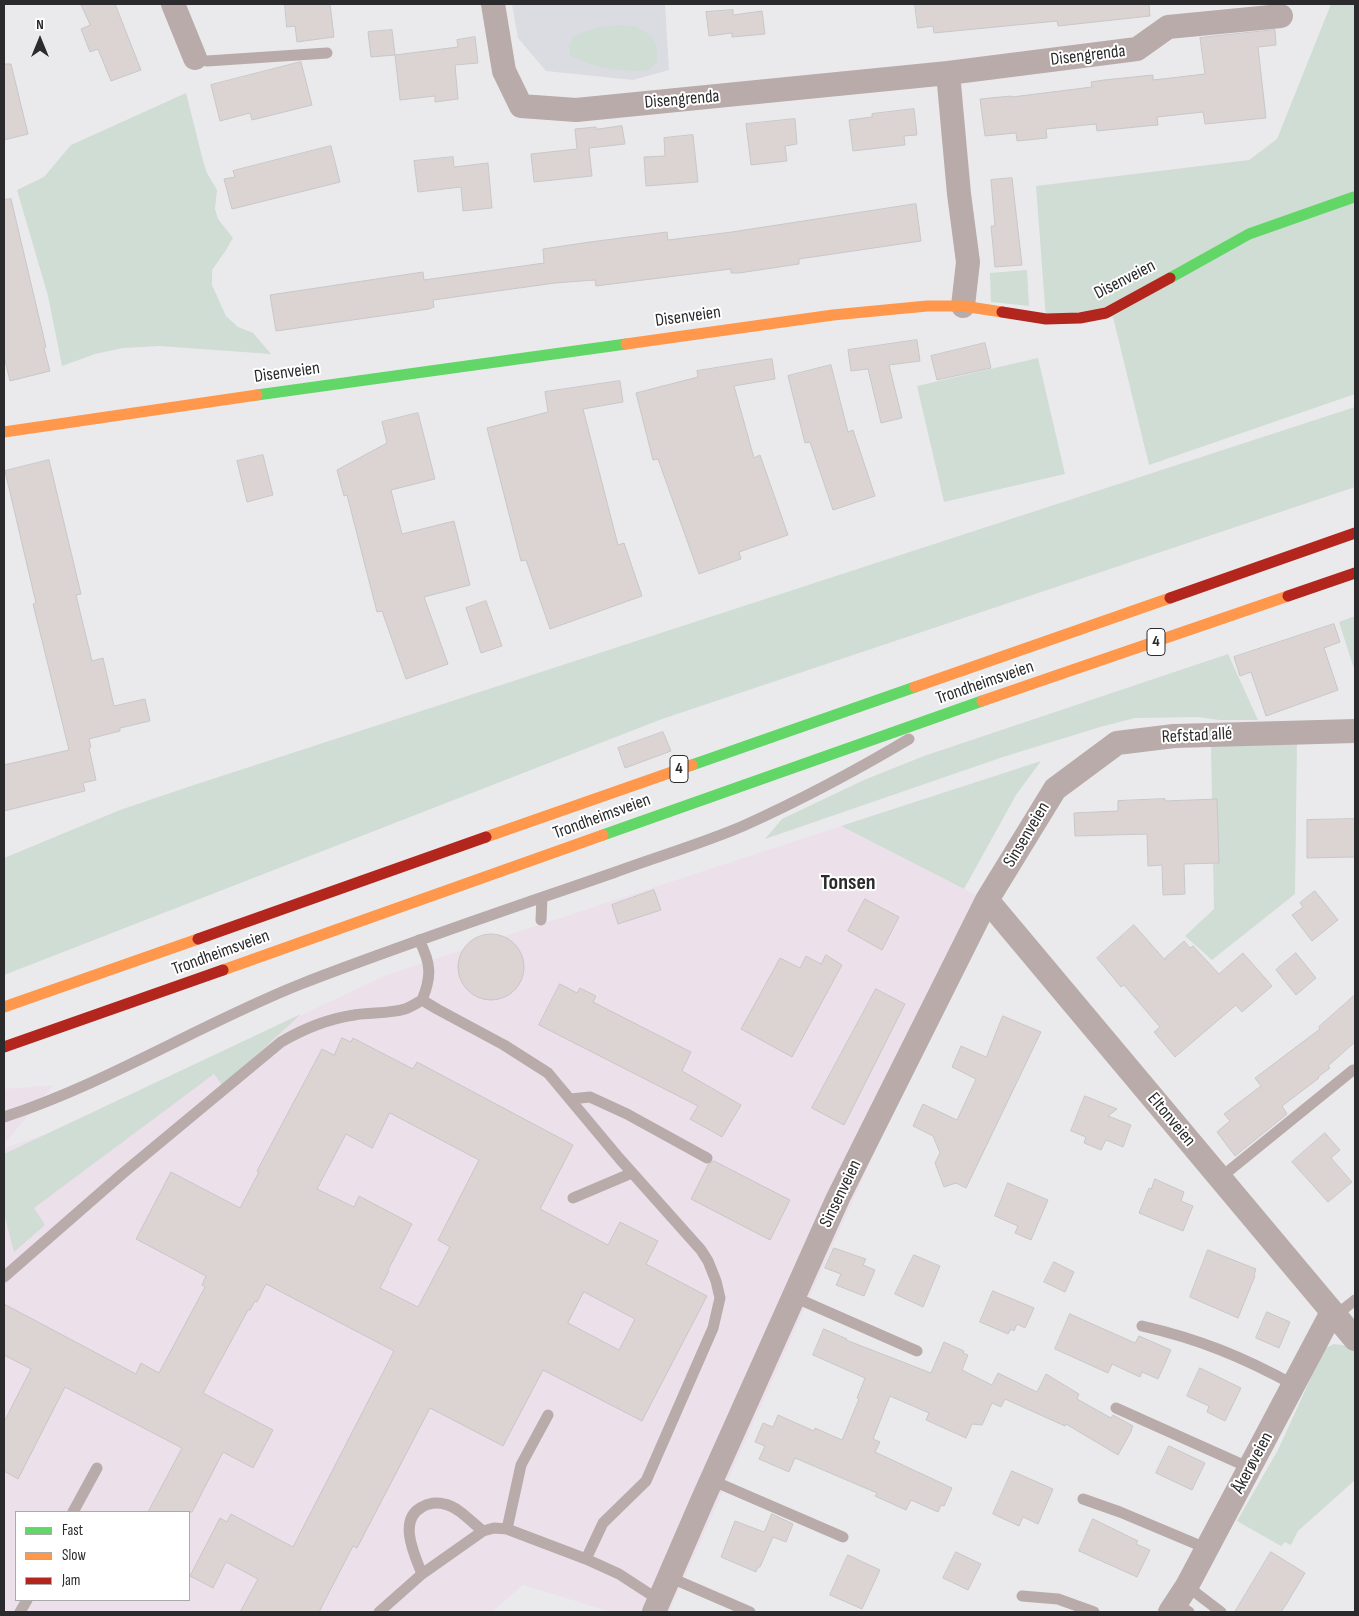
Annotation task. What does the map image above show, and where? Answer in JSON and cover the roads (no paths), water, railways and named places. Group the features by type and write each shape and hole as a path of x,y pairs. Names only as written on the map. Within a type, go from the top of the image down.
{"main road":[{"name":"Disenveien","path":"4,432 286,390 833,315 927,306 963,306 1046,319 1080,318 1106,313 1249,234 1354,197"},
{"name":"Trondheimsveien","path":"4,1007 1355,533"},
{"name":"Trondheimsveien","path":"4,1048 957,710 1355,574"}],"street":[{"path":"174,4 195,58"},
{"name":"Disengrenda","path":"493,4 504,71 522,106 576,110 948,73 1137,49 1168,27 1281,16"},
{"path":"948,73 959,194 968,262 963,306"},
{"name":"Refstad allé","path":"1054,789 1117,743 1174,736 1355,731"},
{"name":"Sinsenveien","path":"657,1606 711,1480 838,1198 988,900 1054,789"},
{"name":"Eltonveien","path":"988,900 1334,1314 1354,1335"},
{"name":"Åkerøveien","path":"1181,1604 1250,1468 1334,1314"}],"lane":[{"path":"195,58 207,61 328,53"},
{"path":"4,1117 87,1085 270,997 484,916 542,898 741,826 848,775 957,710"},
{"path":"541,920 542,898"},
{"path":"4,1277 122,1174 281,1042 306,1028 332,1019 357,1014 385,1013 407,1009 422,1000 428,985 430,972 425,951 419,940"},
{"path":"422,1000 504,1045 548,1073 632,1173 701,1250 716,1280 720,1298 713,1328 646,1481 603,1523 586,1559"},
{"path":"1220,1178 1353,1070"},
{"path":"571,1099 590,1097 628,1114 707,1158"},
{"path":"573,1198 632,1173"},
{"path":"794,1297 917,1351"},
{"path":"1334,1314 1355,1300"},
{"path":"1142,1326 1178,1334 1208,1344 1254,1363 1294,1385"},
{"path":"1116,1408 1250,1468"},
{"path":"507,1529 521,1465 548,1415"},
{"path":"74,1511 96,1468"},
{"path":"711,1480 843,1537"},
{"path":"1083,1499 1208,1548"},
{"path":"422,1574 412,1548 409,1530 411,1518 418,1509 428,1504 444,1504 456,1509 483,1530"},
{"path":"379,1612 422,1574 483,1530 494,1528 507,1529 586,1559 619,1574 657,1606"},
{"path":"670,1577 750,1612"},
{"path":"1022,1596 1058,1599 1094,1612"},
{"path":"20,1612 26,1601"},
{"path":"1181,1604 1221,1612"}],"district":[{"name":"Tonsen","path":"848,883"}]}
